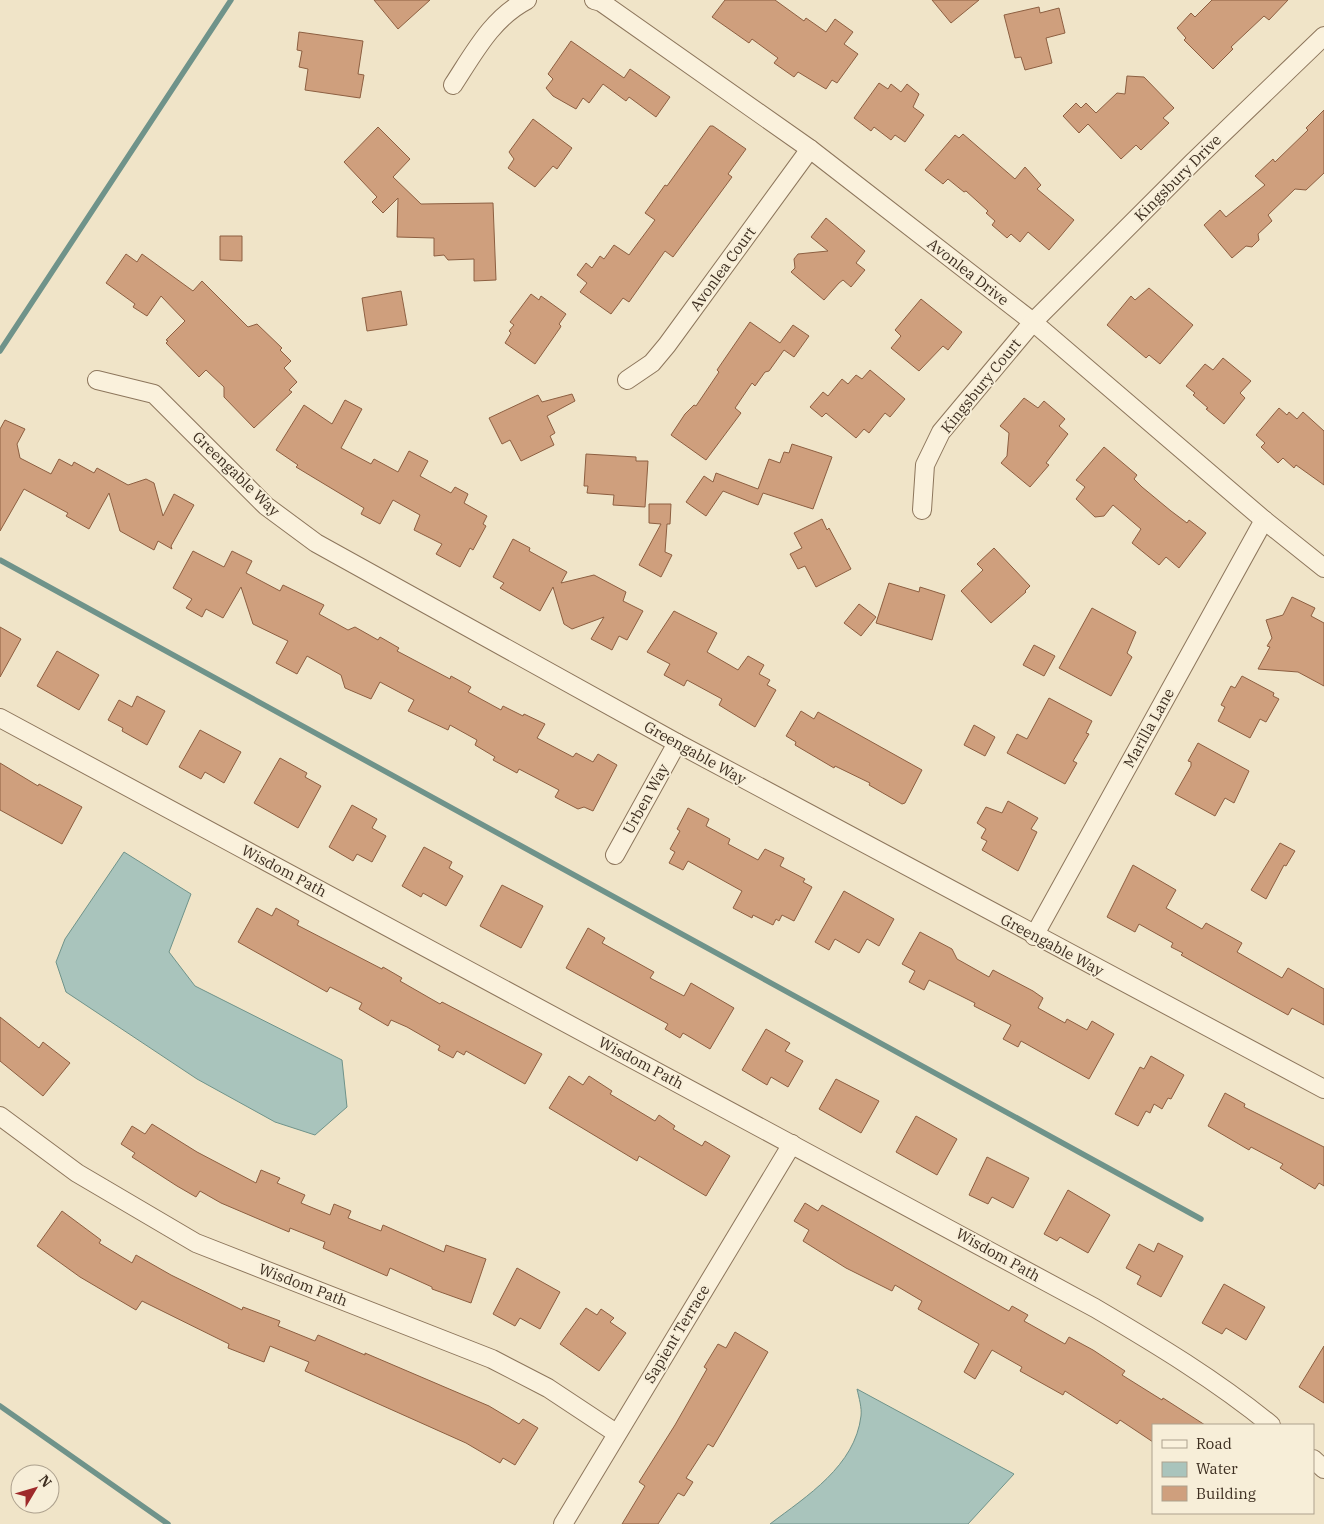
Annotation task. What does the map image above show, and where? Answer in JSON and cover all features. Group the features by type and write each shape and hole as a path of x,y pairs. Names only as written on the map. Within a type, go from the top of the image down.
{"street":[{"path":"453,85 487,33 504,14 527,0"},
{"name":"Avonlea Drive","path":"594,0 601,2 810,150 1033,322 1264,520 1324,568"},
{"name":"Kingsbury Drive","path":"1033,322 1193,162 1324,36"},
{"name":"Avonlea Court","path":"627,380 652,363 667,345 810,150"},
{"name":"Kingsbury Court","path":"922,510 925,466 941,432 1033,322"},
{"name":"Greengable Way","path":"97,380 154,394 266,506 316,543 677,743 1034,936 1324,1089"},
{"name":"Marilla Lane","path":"1034,936 1264,520"},
{"name":"Wisdom Path","path":"0,718 1095,1308 1174,1355 1245,1404 1270,1424"},
{"name":"Urben Way","path":"616,855 677,743"},
{"name":"Wisdom Path","path":"0,1116 77,1173 196,1243 492,1358 548,1388 616,1433"},
{"name":"Sapient Terrace","path":"563,1524 616,1433 792,1144"},
{"path":"1314,1460 1324,1469"}],"water":[{"path":"124,852 191,894 169,952 195,986 342,1060 347,1107 315,1135 275,1122 197,1079 66,992 56,962 65,939"},
{"path":"857,1389 1014,1474 968,1524 770,1524 827,1478 849,1450 857,1434 861,1416"}],"building":[{"path":"374,0 430,0 398,29"},
{"path":"725,0 775,0 804,21 806,18 826,32 835,19 853,32 844,44 858,54 837,83 832,80 826,89 798,72 794,77 774,63 778,58 752,39 749,43 712,17"},
{"path":"932,0 979,0 951,23"},
{"path":"1212,0 1288,0 1269,20 1264,16 1231,47 1233,49 1213,69 1184,40 1186,38 1177,28 1191,13 1195,17"},
{"path":"1039,7 1040,13 1059,8 1065,33 1046,38 1052,63 1025,70 1021,57 1015,58 1004,15"},
{"path":"299,32 363,41 358,74 364,75 360,98 305,90 308,69 299,67 302,51 297,50"},
{"path":"571,41 624,78 630,69 670,97 656,117 629,97 626,101 603,84 589,103 583,98 576,109 553,96 546,88 553,79 548,74"},
{"path":"1127,76 1144,77 1174,108 1163,118 1169,123 1141,150 1136,145 1121,159 1088,124 1079,133 1063,116 1076,103 1081,108 1086,103 1096,113 1117,93 1125,94"},
{"path":"879,83 888,89 891,84 901,92 907,84 919,94 913,107 924,115 905,142 895,135 891,140 874,127 871,131 854,118"},
{"path":"1324,110 1324,173 1306,190 1295,189 1268,215 1272,221 1258,234 1259,240 1252,247 1246,246 1232,258 1204,225 1220,210 1226,217 1265,185 1255,176 1273,159 1275,162 1308,130 1306,128"},
{"path":"533,119 572,148 557,169 553,166 535,187 508,168 514,159 509,152"},
{"path":"710,126 713,126 746,149 728,174 732,177 673,257 665,251 629,302 623,298 611,314 580,292 587,283 577,275 586,263 592,268 600,256 604,259 614,245 629,255 655,220 645,213"},
{"path":"378,127 410,159 393,177 421,204 493,203 496,280 474,281 474,259 448,260 444,255 434,256 434,238 397,237 398,198 383,213 372,202 377,197 344,162"},
{"path":"963,134 1015,179 1025,167 1041,185 1037,189 1074,220 1049,250 1028,232 1020,242 1011,234 1007,238 992,225 995,221 986,213 988,211 966,191 964,192 948,179 943,184 925,170 955,135 959,138"},
{"path":"826,218 865,251 856,263 865,270 851,287 843,280 824,300 791,272 795,268 794,259 798,254 828,251 811,237"},
{"path":"220,236 242,236 242,261 220,260"},
{"path":"126,254 137,262 142,254 193,291 202,281 248,327 257,324 282,348 280,350 291,361 284,368 297,382 289,390 292,392 254,428 224,397 224,387 206,370 199,377 166,343 168,341 166,340 185,321 161,296 147,316 133,307 135,304 106,283"},
{"path":"1149,288 1193,325 1160,364 1149,355 1146,358 1107,325 1131,296 1135,300"},
{"path":"401,291 407,325 367,331 362,298"},
{"path":"531,294 539,300 541,296 566,314 559,324 560,328 535,364 505,343 511,333 509,331 514,325 510,322"},
{"path":"921,299 962,332 948,350 943,346 919,371 891,348 901,336 895,330"},
{"path":"750,322 780,343 793,325 809,336 794,357 784,350 755,386 752,383 735,408 741,413 706,460 671,435 685,414 694,405 696,406 719,372 717,370"},
{"path":"1223,358 1251,381 1240,393 1245,398 1224,424 1206,409 1208,408 1186,386 1205,364 1213,370"},
{"path":"870,370 905,399 890,417 885,413 869,433 864,429 856,438 826,413 822,417 810,407 823,392 828,396 842,379 848,384 856,375 862,379"},
{"path":"572,394 575,401 547,416 555,433 550,436 554,445 521,461 510,440 502,444 489,418 538,395 542,402"},
{"path":"1024,398 1038,408 1044,401 1065,419 1059,426 1068,434 1046,463 1049,465 1030,487 1001,463 1007,456 1009,433 1000,426"},
{"path":"345,400 362,409 341,448 371,464 374,459 398,472 409,451 428,461 420,476 451,493 455,487 468,494 464,503 487,516 483,524 486,526 473,550 470,548 460,567 436,554 442,544 414,530 420,515 393,500 380,524 361,514 364,508 296,467 298,465 276,450 304,405 332,424"},
{"path":"1279,408 1287,415 1289,412 1297,419 1303,412 1324,431 1324,485 1296,465 1294,468 1283,458 1278,463 1261,447 1265,443 1256,435"},
{"path":"5,420 25,429 17,444 20,458 51,474 59,459 72,466 74,462 94,473 97,468 128,485 146,479 154,483 163,516 174,494 194,505 171,546 172,549 158,541 154,550 120,531 109,493 89,529 66,516 68,513 24,489 0,531 0,429"},
{"path":"792,444 832,457 813,509 763,493 758,505 723,491 706,516 686,502 704,476 713,482 716,473 758,489 769,459 780,463 784,452 789,453"},
{"path":"1104,447 1137,475 1134,479 1142,487 1187,523 1189,520 1206,533 1179,568 1166,557 1159,565 1132,543 1141,529 1113,505 1104,516 1095,517 1076,499 1085,487 1076,480"},
{"path":"586,454 636,457 636,461 648,461 645,507 613,505 614,495 587,493 588,486 584,486"},
{"path":"649,504 671,504 665,552 672,555 661,577 639,565 661,524 649,523"},
{"path":"822,519 827,530 829,528 851,569 816,587 805,566 798,569 790,554 802,548 794,533"},
{"path":"513,539 530,548 529,551 567,572 561,583 594,575 626,592 623,601 643,611 627,640 619,636 612,650 591,639 604,617 572,629 564,624 553,587 540,611 500,588 504,583 493,577"},
{"path":"994,548 1030,586 1026,592 991,623 961,591 983,570 977,564"},
{"path":"193,551 224,567 232,551 252,561 246,573 280,591 283,585 324,605 319,614 348,630 355,627 378,640 380,637 399,648 397,651 450,679 451,676 471,687 468,692 501,710 503,706 545,724 537,738 573,757 576,753 593,762 598,754 617,765 593,811 584,807 578,809 555,797 559,790 519,769 517,773 493,760 495,757 475,745 477,740 450,725 448,730 408,711 414,700 380,682 371,699 345,688 341,675 307,656 297,674 276,663 288,641 253,624 241,587 223,618 206,609 202,617 186,608 192,599 173,588"},
{"path":"889,583 919,592 920,587 945,595 932,640 876,623"},
{"path":"1292,597 1315,608 1311,616 1324,623 1324,686 1298,672 1258,669 1270,647 1267,646 1272,638 1266,620 1283,615"},
{"path":"859,604 876,617 861,636 844,623"},
{"path":"1092,608 1136,632 1127,653 1132,657 1111,696 1059,668"},
{"path":"674,611 717,633 707,652 738,670 748,656 764,665 759,674 770,680 767,685 776,690 755,727 719,705 722,699 687,680 684,686 664,675 670,664 647,652"},
{"path":"0,627 21,639 0,677"},
{"path":"1034,645 1055,656 1044,676 1023,665"},
{"path":"57,651 99,675 79,710 37,686"},
{"path":"1242,676 1274,693 1273,696 1279,699 1266,722 1260,719 1250,738 1218,721 1225,707 1221,705 1231,686 1235,688"},
{"path":"137,696 165,711 147,745 122,731 123,728 108,720 119,700 132,707"},
{"path":"1049,698 1092,721 1086,733 1089,734 1073,761 1077,763 1065,784 1007,753 1017,734 1027,739"},
{"path":"801,711 814,719 818,712 922,770 905,803 902,804 869,785 870,783 835,766 834,768 795,745 796,742 786,736"},
{"path":"974,725 995,737 985,756 964,745"},
{"path":"200,730 241,752 224,783 205,772 201,779 179,767"},
{"path":"1198,743 1249,771 1234,803 1225,798 1215,816 1175,794 1191,766 1191,762 1188,761"},
{"path":"280,758 307,773 305,777 321,786 298,828 254,803"},
{"path":"0,763 38,786 39,784 82,807 62,844 0,810"},
{"path":"1008,801 1038,818 1031,829 1037,832 1018,871 982,850 987,841 981,838 986,829 977,823 986,807 1002,813"},
{"path":"352,805 377,819 372,828 386,836 372,862 357,854 353,861 329,847"},
{"path":"688,808 709,819 706,826 730,839 728,844 758,860 765,849 784,858 780,866 805,879 803,882 812,887 794,921 782,915 779,921 776,919 773,925 753,915 752,918 733,908 742,891 688,861 683,870 669,863 675,852 670,849 680,831 677,829"},
{"path":"1280,843 1295,851 1286,866 1284,865 1266,899 1251,890"},
{"path":"424,847 452,862 449,868 463,876 446,906 423,893 421,897 402,886"},
{"path":"1133,865 1176,890 1166,908 1202,929 1206,923 1242,943 1237,952 1282,978 1288,968 1324,989 1324,1025 1292,1008 1288,1015 1181,955 1183,953 1171,947 1173,943 1139,924 1135,932 1107,917"},
{"path":"502,885 543,906 521,948 480,926"},
{"path":"844,891 894,919 879,946 867,939 859,953 835,939 829,950 815,942"},
{"path":"257,908 272,916 276,908 299,921 297,925 382,969 383,967 402,978 400,981 440,1004 442,1002 542,1054 525,1084 466,1051 464,1055 457,1051 453,1058 438,1050 440,1046 407,1027 391,1020 388,1026 359,1009 362,1003 330,987 327,992 238,942"},
{"path":"588,928 605,938 602,943 654,972 650,978 684,996 691,983 734,1008 710,1049 683,1033 680,1038 665,1029 668,1024 566,968"},
{"path":"920,932 952,949 957,959 989,977 993,970 1033,991 1043,998 1038,1008 1065,1023 1067,1019 1087,1030 1092,1021 1114,1034 1089,1079 1021,1041 1018,1047 1003,1039 1011,1025 974,1006 975,1003 929,980 924,990 909,982 915,971 902,964"},
{"path":"0,1017 39,1048 43,1042 70,1063 43,1096 0,1061"},
{"path":"766,1029 790,1043 785,1051 803,1061 788,1087 771,1077 767,1085 742,1070"},
{"path":"1151,1056 1184,1075 1171,1099 1168,1098 1162,1109 1154,1104 1150,1113 1146,1111 1138,1126 1115,1114 1140,1067 1144,1069"},
{"path":"569,1076 583,1085 589,1076 612,1091 610,1094 655,1121 659,1115 675,1126 673,1129 702,1146 705,1141 730,1156 706,1196 639,1156 637,1161 549,1108"},
{"path":"836,1079 879,1101 861,1133 819,1109"},
{"path":"1225,1093 1245,1104 1244,1107 1324,1147 1324,1186 1319,1183 1315,1189 1280,1168 1283,1164 1251,1147 1249,1150 1208,1126"},
{"path":"916,1116 957,1139 937,1175 896,1152"},
{"path":"152,1124 197,1152 256,1183 261,1170 280,1178 277,1183 305,1195 301,1203 330,1215 334,1204 351,1211 348,1218 381,1231 383,1225 444,1252 446,1245 486,1259 471,1303 432,1289 432,1287 390,1268 387,1276 323,1248 325,1242 290,1228 289,1232 221,1203 200,1191 196,1197 132,1157 135,1153 121,1144 132,1126 145,1134"},
{"path":"987,1157 1029,1178 1013,1208 992,1197 988,1204 969,1195"},
{"path":"1068,1190 1110,1215 1088,1253 1060,1237 1057,1241 1044,1234"},
{"path":"805,1203 818,1211 822,1205 1009,1311 1012,1306 1028,1315 1024,1321 1065,1344 1069,1337 1093,1350 1125,1371 1122,1375 1203,1424 1152,1424 1152,1441 1120,1420 1117,1424 1065,1391 1063,1395 1020,1371 1022,1367 992,1350 975,1379 964,1372 979,1344 918,1309 922,1301 895,1285 892,1291 846,1268 803,1241 809,1230 794,1221"},
{"path":"62,1211 101,1240 99,1243 132,1263 136,1255 171,1275 242,1310 243,1307 280,1321 278,1326 315,1341 318,1335 365,1355 365,1353 489,1406 519,1424 523,1419 538,1428 515,1465 503,1458 500,1463 466,1443 305,1371 309,1362 270,1346 264,1362 228,1348 229,1344 142,1301 136,1310 80,1277 37,1246"},
{"path":"1158,1243 1183,1256 1161,1297 1137,1284 1141,1276 1126,1268 1139,1244 1154,1252"},
{"path":"517,1268 560,1292 540,1329 520,1318 515,1326 493,1314"},
{"path":"1224,1284 1265,1307 1246,1340 1226,1328 1222,1334 1202,1323"},
{"path":"586,1308 597,1315 601,1309 614,1318 610,1322 626,1333 599,1371 560,1344"},
{"path":"735,1332 768,1352 713,1447 708,1444 686,1478 693,1482 684,1496 678,1493 658,1524 622,1524 645,1486 639,1482 707,1369 704,1367 718,1344 726,1348"},
{"path":"1324,1346 1324,1403 1299,1387"}],"waterway":[{"path":"0,351 231,0"},
{"path":"0,560 1201,1219"},
{"path":"0,1406 168,1524"}]}
